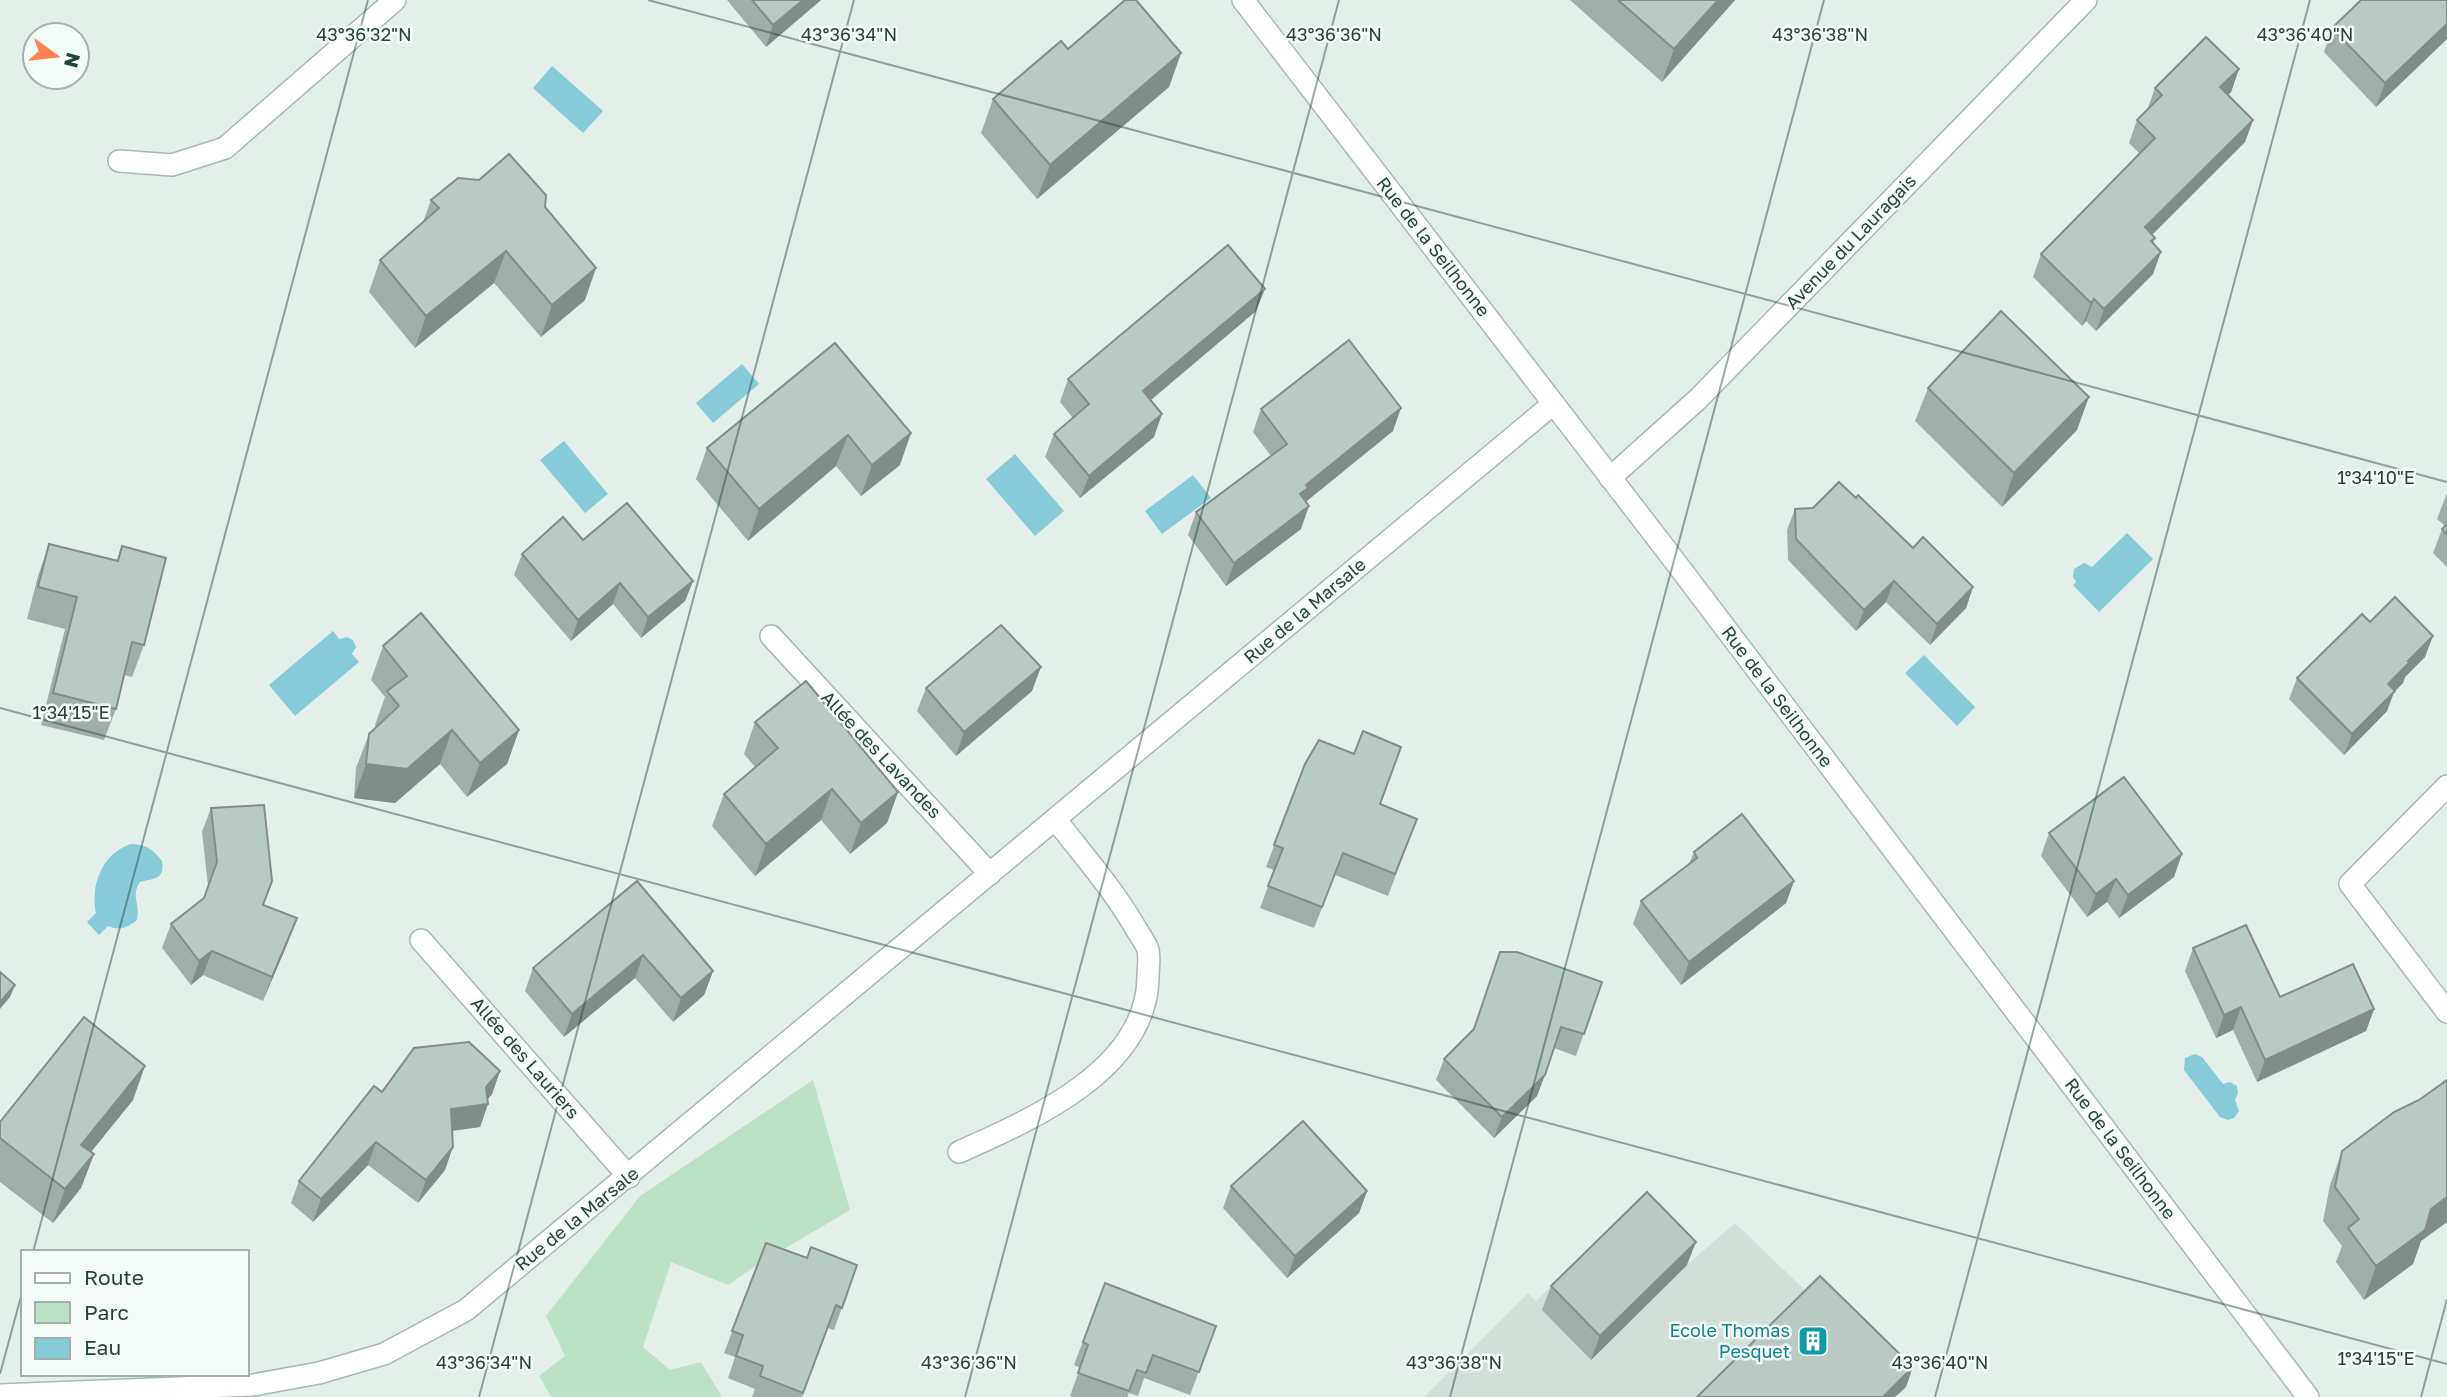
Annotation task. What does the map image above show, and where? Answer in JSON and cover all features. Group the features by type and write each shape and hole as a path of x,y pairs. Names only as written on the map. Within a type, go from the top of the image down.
{"street":[{"path":"119,161 172,166 225,148 396,0"},
{"name":"Rue de la Seilhonne","path":"1242,0 1610,478 2308,1397"},
{"name":"Avenue du Lauragais","path":"1610,478 1698,399 2086,0"},
{"name":"Rue de la Marsale","path":"0,1395 253,1385 319,1373 384,1354 466,1310 629,1177 1553,404"},
{"name":"Allée des Lavandes","path":"771,636 990,874"},
{"path":"2447,786 2350,884 2447,1012"},
{"path":"959,1152 1030,1120 1081,1086 1106,1064 1135,1029 1148,991 1148,950 1122,904 1056,820"},
{"name":"Allée des Lauriers","path":"421,940 629,1177"}],"shaded area":[{"path":"1631,1208 1687,1265 1735,1223 1906,1387 1895,1397 1424,1397 1528,1293 1536,1301"}],"green space":[{"path":"813,1080 850,1210 728,1285 671,1262 643,1347 670,1370 701,1362 722,1397 551,1397 539,1376 565,1356 546,1316 640,1196"}],"water":[{"path":"552,66 603,111 583,133 533,88"},
{"path":"742,364 759,384 713,423 696,403"},
{"path":"564,441 608,494 585,513 540,460"},
{"path":"1015,454 1064,511 1035,536 986,479"},
{"path":"1193,475 1211,498 1162,534 1145,511"},
{"path":"2127,533 2153,559 2099,612 2073,585 2076,582 2073,577 2074,569 2084,563 2092,567"},
{"path":"333,631 339,639 347,637 353,640 356,647 352,654 359,662 295,716 269,685"},
{"path":"1924,655 1975,707 1957,726 1905,673"},
{"path":"131,844 145,846 155,853 162,861 162,872 157,877 140,882 137,887 137,920 123,928 108,926 99,935 87,922 96,913 95,892 100,872 112,855"},
{"path":"2195,1054 2202,1057 2223,1084 2230,1082 2237,1086 2235,1100 2239,1111 2234,1118 2228,1120 2220,1117 2184,1070 2185,1058"}],"building":[{"path":"752,0 803,0 773,25"},
{"path":"1125,0 1136,0 1181,53 1050,165 993,99 1061,41 1068,49"},
{"path":"1618,0 1718,0 1674,49"},
{"path":"2361,0 2447,0 2447,24 2385,83 2332,28"},
{"path":"2206,37 2239,69 2220,87 2253,120 2145,227 2155,238 2151,241 2161,252 2104,309 2094,299 2091,303 2041,254 2155,138 2137,120 2162,95 2155,88"},
{"path":"509,154 546,195 545,207 596,268 552,305 506,251 426,316 380,260 439,208 431,200 458,178 479,180"},
{"path":"1228,245 1265,289 1143,391 1162,414 1089,476 1054,434 1089,404 1068,379"},
{"path":"2001,311 2089,397 2014,473 1928,388"},
{"path":"1349,340 1401,408 1306,485 1308,488 1300,494 1309,506 1234,563 1196,512 1287,444 1261,409"},
{"path":"835,343 911,433 872,465 848,435 759,509 707,448"},
{"path":"1839,482 1856,498 1858,495 1913,548 1923,537 1973,587 1937,624 1894,581 1864,610 1796,539 1795,509 1813,508"},
{"path":"627,503 693,581 648,617 620,583 578,620 522,554 563,517 583,540"},
{"path":"49,544 118,561 122,546 166,558 144,645 132,642 116,709 53,693 77,597 38,587"},
{"path":"2395,597 2433,636 2388,684 2395,691 2352,734 2297,678 2362,614 2370,622"},
{"path":"421,613 519,730 480,763 452,730 407,769 366,764 369,734 399,706 387,691 407,676 383,646"},
{"path":"1001,625 1041,667 964,732 926,688"},
{"path":"806,681 898,792 861,823 832,789 766,844 724,794 778,748 755,722"},
{"path":"1363,731 1401,747 1380,804 1417,819 1395,874 1343,853 1322,907 1268,886 1283,848 1274,845 1305,764 1319,740 1354,754"},
{"path":"2124,777 2182,854 2128,895 2116,879 2096,894 2049,833"},
{"path":"264,805 272,881 263,905 297,918 272,977 212,951 199,961 171,924 204,898 217,862 211,808"},
{"path":"1742,814 1794,881 1689,962 1641,901 1697,858 1694,852"},
{"path":"637,881 713,971 681,998 643,955 572,1014 533,968"},
{"path":"2246,925 2280,997 2353,964 2374,1009 2265,1060 2241,1007 2224,1015 2193,948"},
{"path":"1500,952 1517,952 1602,982 1584,1034 1561,1027 1545,1075 1502,1117 1444,1059 1474,1029"},
{"path":"0,972 15,985 0,1002"},
{"path":"84,1017 145,1066 81,1145 94,1154 65,1189 0,1138 0,1122"},
{"path":"469,1042 500,1071 486,1087 488,1104 451,1109 453,1147 426,1180 376,1142 321,1199 299,1181 374,1086 382,1092 414,1048"},
{"path":"2447,1080 2447,1197 2431,1209 2425,1230 2376,1266 2348,1228 2359,1219 2335,1187 2342,1151 2394,1112 2419,1100"},
{"path":"1303,1121 1367,1191 1295,1256 1231,1186"},
{"path":"1647,1192 1696,1242 1600,1336 1551,1286"},
{"path":"766,1243 807,1258 811,1247 857,1265 842,1308 836,1305 803,1393 760,1376 763,1366 736,1356 743,1335 732,1331"},
{"name":"Ecole Thomas Pesquet","path":"1820,1276 1913,1367 1883,1397 1697,1397"},
{"path":"1105,1283 1216,1326 1199,1372 1153,1355 1146,1373 1137,1370 1129,1391 1078,1373 1088,1345 1083,1342"}],"place":[{"name":"Ecole Thomas Pesquet","path":"1813,1341"}]}
